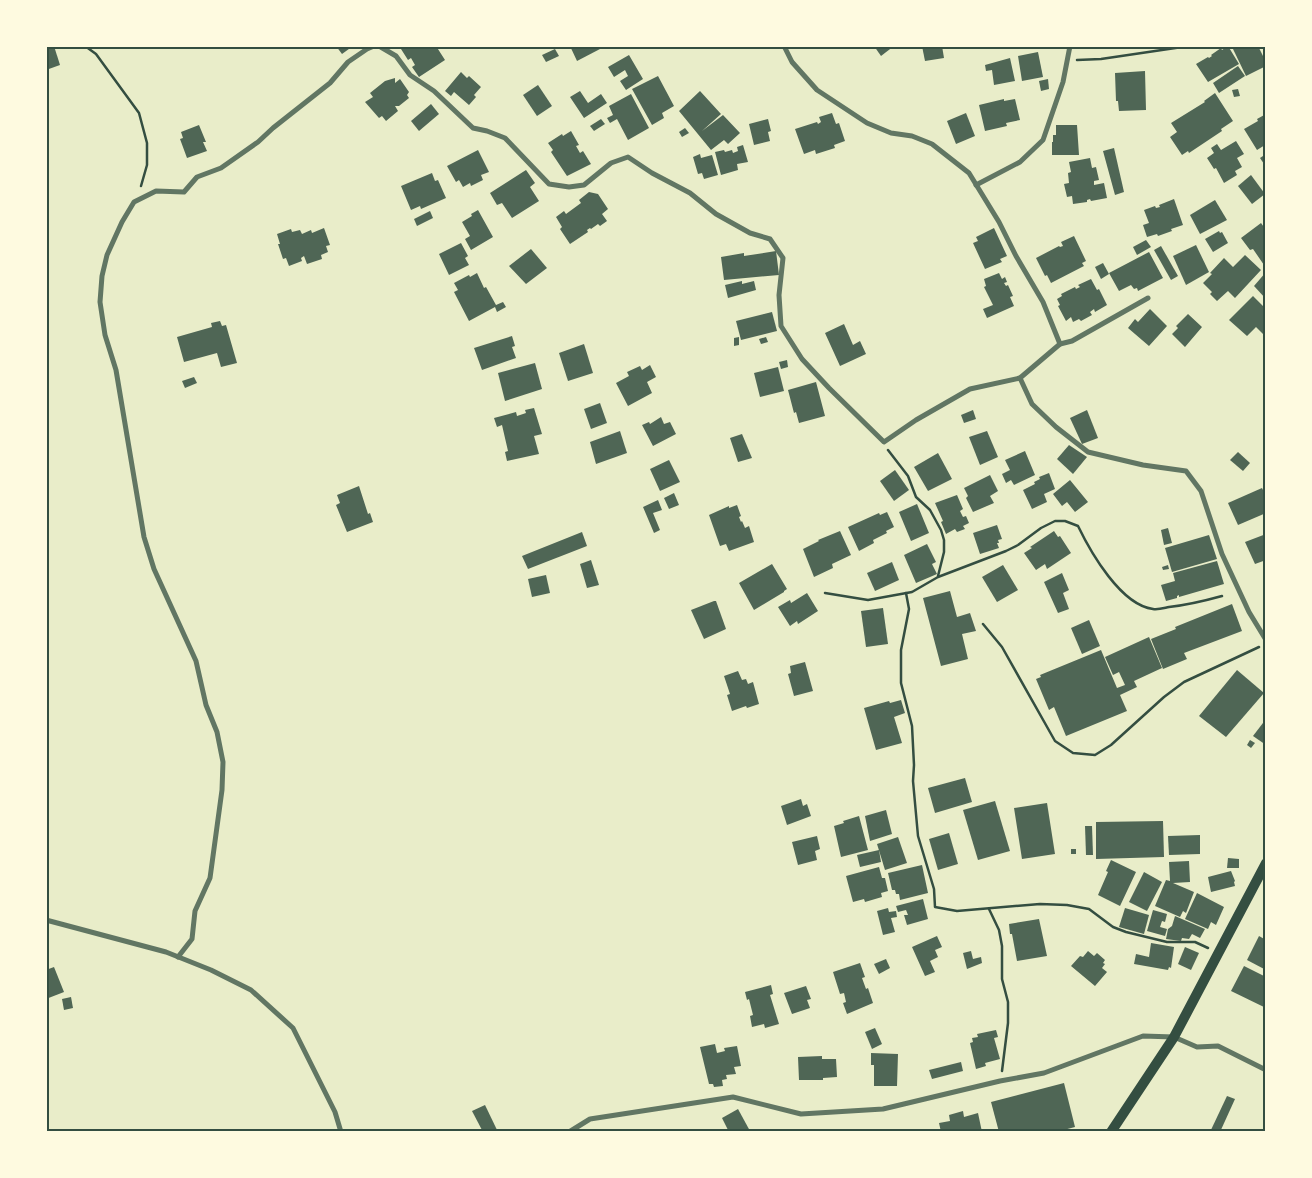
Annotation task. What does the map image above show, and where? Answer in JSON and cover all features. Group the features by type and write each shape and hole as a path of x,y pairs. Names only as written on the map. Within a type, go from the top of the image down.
{"main road":[{"path":"1111,1132 1174,1036 1266,863"}],"street":[{"path":"178,957 192,939 195,911 210,878 222,790 223,762 217,732 206,705 196,661 154,569 144,537 116,370 105,335 100,302 102,276 107,255 122,222 134,202 156,191 184,192 197,177 221,168 258,142 330,83 348,62 367,48 374,46"},
{"path":"379,46 396,56 410,75 434,91 473,128 505,138 549,184 569,187 584,185 611,163 628,157 652,173 690,193 716,214 750,233 770,239 784,258 779,294 781,326 802,358 829,388 884,442 916,420 970,389 1020,378 1060,344 1072,342 1148,298"},
{"path":"784,46 792,62 817,90 866,123 891,133 912,136 932,144 969,173 999,222 1043,302 1060,344"},
{"path":"976,185 1020,162 1043,140 1063,82 1070,46"},
{"path":"1020,378 1032,404 1056,427 1088,452 1143,465 1186,472 1200,492 1222,554 1249,612 1266,640"},
{"path":"46,920 166,952 211,970 251,990 293,1028 335,1112 341,1132"},
{"path":"569,1132 590,1119 732,1097 801,1114 883,1109 1000,1080 1044,1073 1143,1036 1174,1036 1197,1048 1218,1046 1266,1070"}],"path":[{"path":"86,46 96,54 139,113 147,143 147,165 141,193 143,197"},
{"path":"1068,60 1101,59 1189,46"},
{"path":"884,442 908,476 916,497 930,510 940,530 944,540 944,552 938,577"},
{"path":"825,593 868,600 912,592 938,577 1006,551 1055,521 1065,521 1078,526 1088,548 1100,566 1133,602 1154,610 1193,604 1222,596"},
{"path":"906,593 909,609 902,643 901,683 912,726 913,782 918,836 934,889 935,908 957,911 1040,904 1067,905 1089,909 1113,927 1126,932 1167,942 1195,942 1218,952"},
{"path":"983,624 1002,647 1055,740 1073,754 1095,755 1112,745 1164,697 1184,682 1259,647"},
{"path":"989,909 999,930 1002,946 1002,979 1008,1002 1008,1023 1000,1080"}],"building":[{"path":"46,46 54,46 60,65 46,70"},
{"path":"336,46 353,46 342,54"},
{"path":"406,46 436,46 445,60 419,77 412,67 415,65 411,58 408,60 401,49"},
{"path":"570,46 598,46 600,49 577,61"},
{"path":"874,46 894,46 881,56"},
{"path":"922,46 942,46 944,58 925,61"},
{"path":"1228,46 1239,64 1208,82 1196,64 1209,58 1221,48 1222,50"},
{"path":"1237,46 1258,46 1266,66 1246,76 1233,49"},
{"path":"555,49 559,56 546,62 542,55"},
{"path":"1038,52 1043,77 1022,81 1018,56"},
{"path":"629,55 643,79 626,90 620,81 628,76 625,70 614,77 608,67"},
{"path":"1010,58 1015,81 994,85 992,70 986,71 985,65"},
{"path":"1238,66 1245,76 1219,93 1213,83"},
{"path":"1145,71 1146,110 1119,111 1118,101 1116,101 1115,73"},
{"path":"461,72 467,78 469,76 481,87 469,105 454,92 451,96 445,91"},
{"path":"658,76 674,106 662,113 664,118 652,125 632,89"},
{"path":"395,78 395,83 400,79 409,92 407,95 409,98 399,106 395,106 398,111 386,121 382,116 379,118 365,102 373,97 370,93 385,81"},
{"path":"1048,79 1049,89 1041,91 1039,81"},
{"path":"538,85 552,106 537,116 523,95"},
{"path":"1238,89 1240,96 1234,97 1232,90"},
{"path":"580,91 588,103 601,94 607,103 584,118 570,97"},
{"path":"700,91 721,114 702,131 723,115 740,133 728,144 724,140 711,150 679,111"},
{"path":"1215,93 1233,121 1221,129 1222,131 1189,153 1188,151 1182,155 1170,137 1177,132 1171,123 1205,102"},
{"path":"631,94 649,128 628,140 617,119 610,123 607,118 613,115 609,106"},
{"path":"1004,99 1004,101 1015,99 1020,120 1006,123 1007,126 985,131 979,105"},
{"path":"431,104 439,114 419,131 411,121"},
{"path":"832,113 836,124 839,123 845,141 834,145 835,148 816,154 815,150 804,154 795,129 817,122 818,124 821,122 819,117"},
{"path":"966,113 975,136 956,144 947,121"},
{"path":"1266,114 1266,142 1265,145 1257,150 1244,129"},
{"path":"601,119 605,124 594,131 590,126"},
{"path":"768,119 771,131 768,132 770,141 754,145 749,124"},
{"path":"199,125 206,142 203,142 207,151 187,158 180,139 183,138 181,132"},
{"path":"1056,125 1077,125 1079,155 1052,155 1052,142 1053,135 1056,135"},
{"path":"685,128 689,133 682,137 679,132"},
{"path":"571,131 579,145 576,146 580,153 583,151 591,164 567,176 551,152 553,150 548,143 562,134 563,136"},
{"path":"1236,141 1244,154 1237,158 1242,167 1235,171 1237,175 1224,183 1216,168 1214,169 1207,158 1214,153 1211,148 1217,144 1221,150"},
{"path":"743,145 748,162 737,164 738,170 721,175 715,152 732,150 733,153 738,151 737,147"},
{"path":"1114,148 1124,192 1115,195 1103,151"},
{"path":"478,150 489,172 481,175 483,180 471,186 470,183 463,187 459,180 456,182 447,166"},
{"path":"700,154 701,158 712,155 718,175 704,179 702,173 698,174 693,157"},
{"path":"1266,154 1266,167 1260,158"},
{"path":"1090,158 1092,168 1096,167 1099,180 1094,181 1094,185 1104,183 1107,198 1091,201 1090,199 1087,202 1073,204 1072,196 1067,197 1064,184 1069,183 1068,173 1071,172 1069,162"},
{"path":"526,170 535,183 530,187 539,201 512,218 502,203 497,205 490,193"},
{"path":"432,173 435,181 438,180 446,198 421,209 420,206 411,210 401,186"},
{"path":"1251,175 1265,194 1252,204 1238,186"},
{"path":"589,192 598,194 608,209 602,214 607,221 600,226 598,224 590,228 587,230 588,232 570,244 560,229 562,227 556,217 564,211 566,214 581,203 579,200"},
{"path":"1174,199 1183,225 1158,236 1157,234 1147,237 1143,225 1149,223 1144,210 1155,206 1156,208 1160,207 1159,205"},
{"path":"1215,200 1227,220 1200,234 1190,215"},
{"path":"478,210 493,237 471,250 465,239 470,236 462,222"},
{"path":"430,211 433,218 417,226 414,219"},
{"path":"1261,223 1266,230 1266,263 1264,265 1253,249 1250,250 1241,238"},
{"path":"324,228 330,245 326,246 328,252 321,255 322,259 307,264 304,256 301,258 302,261 289,266 286,258 283,259 277,234 291,229 292,232 300,230 302,234 311,230 312,233"},
{"path":"994,228 1007,256 1000,259 1002,262 985,269 973,243 978,241 976,237"},
{"path":"1219,231 1220,233 1222,232 1228,243 1213,252 1205,239"},
{"path":"1074,236 1086,261 1082,263 1084,266 1051,283 1047,275 1045,276 1036,258 1059,246 1063,246 1061,242"},
{"path":"1146,240 1151,247 1137,255 1133,247"},
{"path":"461,243 468,256 465,258 469,265 449,275 439,254"},
{"path":"1196,245 1209,272 1186,285 1173,256"},
{"path":"1161,246 1178,276 1171,280 1154,250"},
{"path":"531,249 547,268 526,284 509,266"},
{"path":"776,251 779,275 724,280 721,257 744,253 744,256"},
{"path":"1149,252 1163,278 1138,291 1137,288 1134,289 1131,285 1119,291 1109,273"},
{"path":"1245,255 1261,270 1235,298 1228,291 1217,301 1210,294 1212,292 1203,283 1224,258 1233,267"},
{"path":"1103,263 1109,274 1101,279 1095,267"},
{"path":"1266,272 1266,299 1254,286"},
{"path":"477,273 484,288 486,287 496,305 503,302 506,307 497,312 495,307 469,321 454,292 458,290 454,283"},
{"path":"999,273 1002,279 1005,277 1007,282 1004,283 1006,286 1008,285 1013,296 1010,297 1014,306 987,318 983,309 993,305 984,287 986,286 984,279"},
{"path":"1091,279 1097,290 1099,289 1107,305 1095,312 1094,309 1090,312 1092,315 1081,321 1079,319 1073,322 1071,317 1066,321 1058,306 1060,305 1057,299 1062,296 1061,294 1075,287 1076,289 1080,287 1078,285"},
{"path":"742,281 742,284 754,281 756,290 728,298 725,285"},
{"path":"1253,296 1266,309 1266,333 1264,335 1256,327 1247,336 1229,320"},
{"path":"1150,309 1167,326 1149,346 1128,328 1135,319 1138,322"},
{"path":"772,312 777,331 741,340 736,321"},
{"path":"1188,314 1202,327 1185,347 1172,334 1178,328 1176,326"},
{"path":"220,321 222,326 226,325 237,363 221,367 217,353 184,362 177,337 212,327 211,323"},
{"path":"844,324 853,345 860,341 866,354 840,366 825,333"},
{"path":"512,336 515,346 512,347 516,358 482,370 474,348"},
{"path":"739,337 739,345 734,346 734,338"},
{"path":"766,337 768,342 761,344 759,339"},
{"path":"584,344 593,373 568,381 559,353"},
{"path":"787,360 788,367 781,369 779,362"},
{"path":"535,363 542,389 505,401 498,373"},
{"path":"650,365 656,377 647,382 652,393 628,406 616,383 629,376 627,372 640,366 642,370"},
{"path":"778,367 784,391 760,397 754,373"},
{"path":"194,377 197,383 185,388 182,381"},
{"path":"816,382 825,416 799,423 796,412 794,413 788,390"},
{"path":"600,403 607,423 591,429 584,409"},
{"path":"534,408 542,434 534,436 539,454 507,461 505,452 508,451 502,425 497,427 494,418 516,412 517,416 526,413 525,410"},
{"path":"973,410 976,419 964,423 961,415"},
{"path":"1087,410 1098,438 1082,444 1070,418"},
{"path":"661,417 664,424 670,422 676,434 653,446 642,425 649,422 650,424"},
{"path":"620,431 627,453 596,464 590,442"},
{"path":"987,431 998,457 980,465 969,437"},
{"path":"742,434 752,458 738,462 730,438"},
{"path":"1069,445 1087,457 1073,474 1057,459"},
{"path":"1025,451 1035,475 1014,485 1011,480 1006,483 1002,474 1010,470 1005,460"},
{"path":"1238,452 1250,463 1243,471 1230,460"},
{"path":"938,453 952,479 928,491 914,467"},
{"path":"669,460 680,482 660,491 650,469"},
{"path":"895,470 909,490 894,501 880,481"},
{"path":"1049,473 1055,489 1044,494 1047,502 1032,509 1023,490 1035,484 1034,482 1040,479 1039,477"},
{"path":"990,475 998,491 990,496 994,503 973,512 966,498 968,496 964,488"},
{"path":"1070,480 1088,502 1075,512 1067,502 1062,506 1053,494"},
{"path":"359,486 368,514 370,513 373,522 347,532 336,505 340,503 337,495"},
{"path":"1262,488 1266,496 1266,513 1238,525 1228,503"},
{"path":"674,493 679,505 669,509 664,498"},
{"path":"957,495 963,509 960,511 963,517 966,516 969,523 963,526 965,529 957,532 955,529 946,534 941,522 943,521 935,503"},
{"path":"658,500 662,510 653,513 660,530 654,533 643,507"},
{"path":"917,504 929,533 911,541 899,512"},
{"path":"737,505 741,522 745,528 749,526 754,542 729,551 726,544 720,546 709,515 729,506 729,508"},
{"path":"887,512 894,527 873,540 874,543 859,551 848,527 879,513 880,515"},
{"path":"997,525 1002,539 998,540 999,543 997,543 999,548 980,554 973,533"},
{"path":"1168,528 1172,543 1164,545 1161,530"},
{"path":"840,531 851,555 832,564 833,568 814,577 803,549 818,540"},
{"path":"1054,531 1058,537 1060,536 1071,553 1047,569 1045,564 1036,570 1024,553"},
{"path":"582,532 587,546 528,569 522,556"},
{"path":"1266,534 1266,560 1255,564 1245,542"},
{"path":"1209,535 1217,559 1172,572 1165,548"},
{"path":"927,544 936,562 932,564 937,574 916,583 904,555"},
{"path":"591,560 599,585 587,588 580,564"},
{"path":"1217,561 1224,584 1179,597 1179,595 1177,598 1166,601 1161,585 1175,581 1173,573"},
{"path":"892,562 899,580 875,591 867,573"},
{"path":"772,564 787,589 754,610 739,583"},
{"path":"1003,565 1018,590 997,602 982,577"},
{"path":"1168,565 1169,569 1163,570 1162,567"},
{"path":"1062,573 1069,590 1063,593 1069,609 1058,613 1044,582"},
{"path":"546,575 550,593 532,597 528,579"},
{"path":"950,591 957,617 970,613 976,631 962,634 968,659 941,666 923,598"},
{"path":"807,593 818,611 798,624 797,621 790,626 778,607 790,600 791,603"},
{"path":"716,601 726,629 704,639 691,610"},
{"path":"1232,604 1242,631 1184,653 1187,659 1163,669 1151,639"},
{"path":"883,608 888,644 866,647 861,611"},
{"path":"1089,620 1100,646 1082,654 1071,628"},
{"path":"1149,637 1162,668 1134,681 1137,687 1120,695 1127,711 1066,736 1054,707 1049,710 1036,679 1041,677 1040,675 1101,650 1117,688 1125,685 1119,672 1113,675 1105,657"},
{"path":"805,662 813,691 794,696 788,674 791,673 790,666"},
{"path":"1237,670 1264,693 1226,737 1199,716"},
{"path":"738,671 742,680 746,679 748,684 753,682 759,704 732,711 727,695 730,694 724,676"},
{"path":"901,700 905,713 894,717 902,743 876,750 864,708 889,701 890,703"},
{"path":"1266,719 1266,745 1253,736"},
{"path":"1250,740 1255,743 1251,748 1247,745"},
{"path":"965,778 972,802 935,813 928,788"},
{"path":"801,799 803,806 807,804 811,816 787,825 781,806"},
{"path":"995,801 1010,851 978,860 963,810"},
{"path":"1047,803 1055,854 1022,859 1014,808"},
{"path":"886,810 892,834 870,841 865,816"},
{"path":"859,816 868,850 841,857 834,826"},
{"path":"1163,821 1164,857 1096,859 1096,822"},
{"path":"1085,826 1092,826 1093,855 1086,855"},
{"path":"949,833 958,864 938,870 929,839"},
{"path":"1200,835 1200,854 1169,855 1168,836"},
{"path":"817,836 820,849 815,851 817,860 798,865 792,842"},
{"path":"898,837 907,863 885,870 877,844"},
{"path":"1071,849 1076,849 1076,854 1071,854"},
{"path":"879,850 881,862 860,867 857,855"},
{"path":"1228,858 1239,859 1239,868 1227,868"},
{"path":"1111,860 1136,872 1120,906 1098,895"},
{"path":"1189,861 1190,882 1173,883 1194,892 1186,913 1183,911 1180,917 1155,906 1166,880 1170,881 1169,862"},
{"path":"922,865 928,893 900,900 899,894 892,890 888,873"},
{"path":"879,867 882,878 885,878 888,891 881,893 882,897 865,902 864,899 853,902 846,876"},
{"path":"1231,871 1235,886 1211,892 1208,877"},
{"path":"1144,872 1162,882 1147,911 1129,902"},
{"path":"1197,893 1224,907 1216,925 1211,922 1208,929 1185,919"},
{"path":"923,899 928,919 907,925 904,915 908,915 906,910 898,912 896,906"},
{"path":"888,908 889,912 896,911 897,917 891,918 895,932 883,935 877,911"},
{"path":"1125,908 1149,915 1144,934 1119,927"},
{"path":"1153,910 1167,914 1165,922 1162,921 1160,927 1167,929 1165,936 1147,931"},
{"path":"1175,916 1205,929 1200,938 1192,934 1189,939 1182,938 1181,941 1166,939 1168,929 1172,926"},
{"path":"1039,919 1047,956 1017,961 1009,924"},
{"path":"937,936 942,947 935,950 938,957 930,961 935,972 925,976 912,947"},
{"path":"1259,936 1266,940 1266,970 1247,960"},
{"path":"1151,943 1174,947 1171,968 1169,967 1168,970 1134,964 1136,954 1149,957"},
{"path":"1185,947 1199,953 1191,970 1178,964"},
{"path":"971,951 973,959 981,957 982,963 967,969 963,953"},
{"path":"1088,951 1094,956 1097,953 1105,960 1102,968 1107,972 1095,986 1071,966 1080,956 1083,957"},
{"path":"886,959 890,968 879,974 874,964"},
{"path":"860,963 865,977 862,978 873,1003 847,1014 843,1003 846,1002 844,993 840,994 833,972"},
{"path":"1244,966 1266,977 1266,1008 1231,991"},
{"path":"54,967 64,992 46,999 46,970"},
{"path":"771,985 773,994 770,995 779,1024 765,1028 764,1024 752,1027 750,1016 753,1015 745,992"},
{"path":"806,986 811,999 807,1000 810,1008 792,1014 784,993"},
{"path":"71,997 73,1008 64,1010 62,999"},
{"path":"875,1028 882,1044 872,1049 865,1032"},
{"path":"996,1030 998,1037 994,1038 1000,1059 985,1063 986,1066 976,1069 970,1043 973,1042 972,1038 978,1037 977,1034"},
{"path":"715,1044 717,1053 725,1051 724,1048 737,1046 741,1066 734,1067 736,1074 726,1075 727,1079 722,1080 723,1086 714,1087 713,1084 709,1084 700,1047"},
{"path":"871,1053 898,1054 897,1086 874,1086 874,1065 871,1065"},
{"path":"822,1056 822,1059 836,1059 837,1077 823,1078 823,1080 799,1080 798,1057"},
{"path":"961,1062 963,1071 932,1079 929,1070"},
{"path":"1064,1083 1075,1127 1056,1132 999,1132 991,1102"},
{"path":"1227,1096 1235,1099 1220,1132 1210,1132"},
{"path":"485,1105 498,1132 483,1132 472,1111"},
{"path":"738,1109 750,1131 748,1132 729,1132 722,1118"},
{"path":"963,1111 964,1117 978,1113 982,1132 941,1132 939,1123 950,1121 949,1115"}]}
